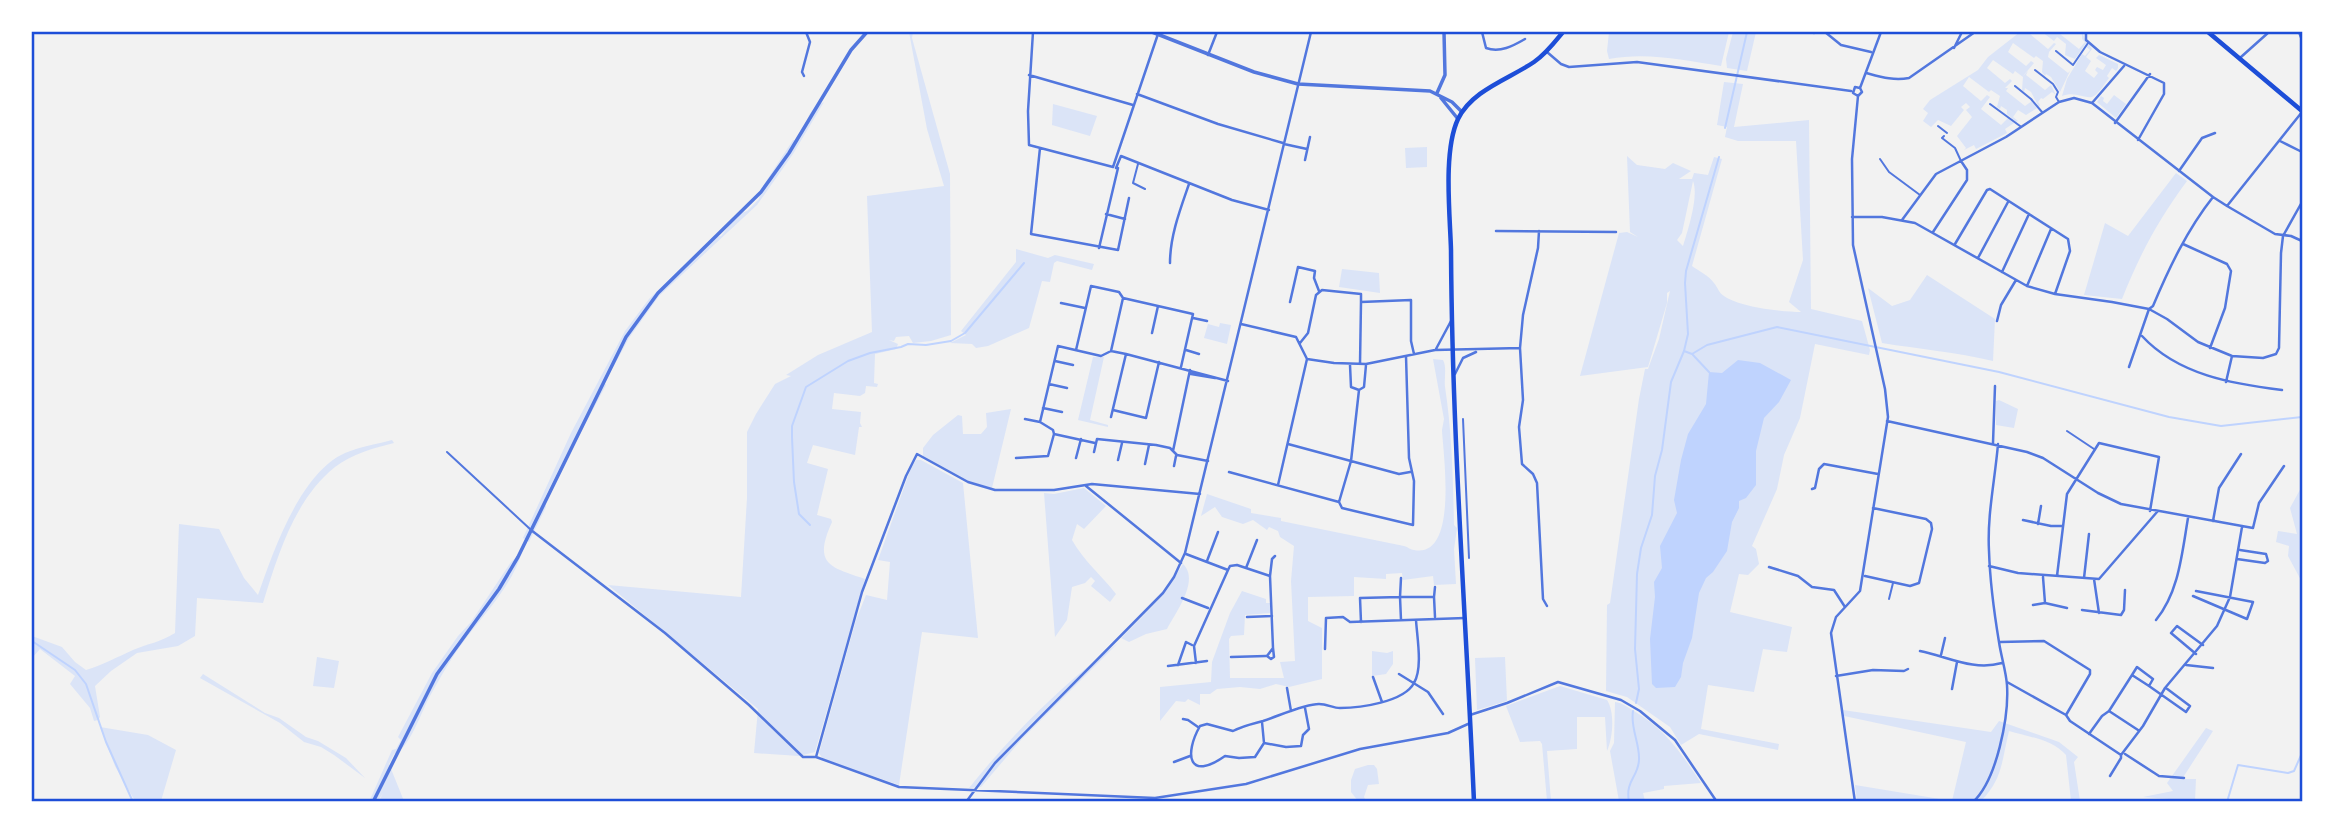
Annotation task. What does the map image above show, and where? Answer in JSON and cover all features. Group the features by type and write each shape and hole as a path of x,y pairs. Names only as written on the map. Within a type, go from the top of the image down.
{"main road":[{"path":"1474,802 1470,723 1473,714 1465,618 1453,378 1450,150 1462,112 1479,95 1532,64 1563,32"},
{"path":"2208,32 2302,111"}],"street":[{"path":"804,76 802,72 810,42 806,32"},
{"path":"373,802 437,674 499,589 626,337 658,293 761,192 789,153 851,50 867,32"},
{"path":"1033,32 1029,75 1029,145 1115,168"},
{"path":"1152,32 1254,72 1298,84 1423,90 1437,93 1462,112"},
{"path":"1208,55 1217,32"},
{"path":"966,802 973,789 995,763 1163,593 1181,563 1228,381 1311,32"},
{"path":"1437,93 1445,75 1444,32"},
{"path":"1482,32 1486,48 1491,50 1513,46 1525,39"},
{"path":"1825,32 1841,45 1873,53"},
{"path":"1855,802 1831,634 1836,617 1860,591 1887,421 1885,389 1854,252 1852,217 1852,159 1858,96 1881,32"},
{"path":"1954,48 1962,32"},
{"path":"1866,73 1886,79 1909,78 1975,32"},
{"path":"2086,32 2088,42 2100,52 2164,83 2164,94 2138,140"},
{"path":"2239,58 2269,32"},
{"path":"2299,32 2302,40"},
{"path":"1099,248 1115,168 1133,105 1158,34"},
{"path":"1546,52 1569,67 1637,62 1853,91 1853,94 1858,96"},
{"path":"2092,103 2124,65"},
{"path":"2115,123 2150,74"},
{"path":"1029,75 1133,105"},
{"path":"1853,91 1855,87 1860,88"},
{"path":"1437,93 1458,119"},
{"path":"1137,94 1218,124 1307,149"},
{"path":"1902,220 1933,176 2022,127 2059,102 2074,98 2092,103 2227,206 2275,234 2302,241"},
{"path":"2227,206 2302,111"},
{"path":"2179,171 2202,138 2215,133"},
{"path":"1305,160 1310,137"},
{"path":"2280,141 2302,152"},
{"path":"1040,148 1031,234 1118,250 1129,198"},
{"path":"1119,156 1232,201 1269,210"},
{"path":"1933,232 1967,180 1967,170 1961,161"},
{"path":"1170,263 1176,222 1189,184"},
{"path":"1955,245 1990,189 2068,239 2070,244 2054,294"},
{"path":"2129,368 2149,309 2182,243 2213,197"},
{"path":"1978,258 2008,202"},
{"path":"1852,217 1902,220 1933,232 2027,286 2054,294 2149,309 2210,348 2232,356 2263,358 2272,357 2278,352 2280,254 2283,236 2302,202"},
{"path":"1106,214 1125,219"},
{"path":"2002,272 2028,214"},
{"path":"2027,286 2051,229"},
{"path":"1496,231 1616,232"},
{"path":"1539,231 1538,248 1523,316 1520,348 1523,400 1519,416 1520,459 1537,483 1543,599 1547,606"},
{"path":"2182,243 2227,264 2231,271 2225,308 2210,348"},
{"path":"1290,302 1298,267 1315,271 1314,278 1319,291 1308,333 1300,343"},
{"path":"1997,321 2001,304 2016,280"},
{"path":"1076,350 1091,286 1119,292 1123,298 1193,314 1180,368"},
{"path":"1319,291 1361,295 1360,364"},
{"path":"1111,351 1123,298"},
{"path":"1361,302 1411,300 1411,341 1414,354"},
{"path":"1061,303 1085,308"},
{"path":"1152,333 1158,306"},
{"path":"1192,318 1207,321"},
{"path":"1435,350 1451,321"},
{"path":"1241,324 1296,337 1307,359 1278,486"},
{"path":"2141,335 2180,365 2227,382 2283,390"},
{"path":"1040,422 1058,346 1101,356 1111,351 1126,354 1228,381"},
{"path":"1307,359 1350,365 1435,350 1520,348"},
{"path":"1184,350 1199,354"},
{"path":"1453,378 1463,358 1479,351"},
{"path":"1111,417 1126,354"},
{"path":"1359,390 1351,461 1339,502 1342,508 1413,525 1414,481 1410,472 1406,356"},
{"path":"2227,382 2232,356"},
{"path":"1055,361 1073,365"},
{"path":"1113,410 1146,418 1159,362"},
{"path":"1359,390 1364,387 1366,364"},
{"path":"1350,365 1351,387 1359,390"},
{"path":"1174,466 1191,372"},
{"path":"1049,384 1067,388"},
{"path":"1973,802 1985,785 2001,740 2007,682 1989,566 1995,386"},
{"path":"1043,408 1062,412"},
{"path":"1016,457 1048,457 1054,434 1053,430 1040,422 1025,419"},
{"path":"1887,421 1995,443 2043,458 2098,493 2121,504 2242,527 2253,528 2259,503 2284,466"},
{"path":"1054,434 1096,443"},
{"path":"1076,458 1080,439"},
{"path":"1094,452 1097,439 1170,448 1175,453 1208,461"},
{"path":"1118,460 1122,442"},
{"path":"2057,576 2067,494 2099,443 2159,457 2150,511"},
{"path":"1145,464 1149,444"},
{"path":"1288,444 1399,474 1410,472"},
{"path":"816,757 862,592 905,476 917,454 951,474 983,488 1024,491 1092,484 1200,495"},
{"path":"2213,521 2219,488 2241,454"},
{"path":"1812,489 1815,488 1819,469 1824,464 1878,474"},
{"path":"1229,472 1339,502"},
{"path":"1086,486 1181,563"},
{"path":"2038,524 2041,506"},
{"path":"1863,576 1915,586 1919,583 1932,529 1931,523 1926,519 1873,508"},
{"path":"1989,566 2018,573 2099,579 2157,512"},
{"path":"2156,620 2168,605 2181,561 2188,517"},
{"path":"2023,520 2063,526"},
{"path":"2110,776 2165,688 2217,626 2230,597 2242,527"},
{"path":"531,530 665,633 749,705 803,757 816,757 892,786 1158,798 1245,784 1360,749 1448,733 1470,723"},
{"path":"1207,562 1218,532"},
{"path":"2084,578 2089,534"},
{"path":"1246,568 1257,540"},
{"path":"2237,559 2265,563 2268,561 2266,554 2239,550"},
{"path":"1185,554 1228,570"},
{"path":"1231,657 1274,657 1270,576 1272,559 1275,556"},
{"path":"1196,663 1194,646 1230,566 1237,565 1270,576"},
{"path":"1769,567 1798,576 1812,587 1834,590 1844,607"},
{"path":"2043,575 2045,603"},
{"path":"1401,578 1401,620"},
{"path":"2094,579 2099,613"},
{"path":"1435,587 1435,618"},
{"path":"2082,610 2121,615 2124,610 2125,590"},
{"path":"2193,596 2247,618 2253,602 2196,591"},
{"path":"1361,622 1360,598 1434,597"},
{"path":"1182,598 1209,608"},
{"path":"2033,605 2045,603 2067,608"},
{"path":"1247,617 1272,616"},
{"path":"1325,649 1326,618 1343,617 1350,622 1361,622 1465,618"},
{"path":"1262,721 1264,743 1255,757 1225,756 1208,767 1197,766 1192,756 1193,740 1199,727 1207,724 1233,731 1248,723 1318,704 1337,708 1382,702 1407,691 1414,684 1419,658 1416,620"},
{"path":"2196,653 2171,633 2177,626 2203,645"},
{"path":"1941,655 1945,638"},
{"path":"1179,639 1194,646"},
{"path":"1999,642 2044,641 2090,670 2066,715"},
{"path":"1178,665 1186,642"},
{"path":"1267,656 1273,648"},
{"path":"1920,651 1941,655 1968,666 2003,663"},
{"path":"1952,689 1957,661"},
{"path":"1168,666 1207,662"},
{"path":"2186,665 2213,667"},
{"path":"2089,734 2109,711 2137,667 2153,679 2149,686"},
{"path":"1836,676 1873,670 1908,669"},
{"path":"1399,674 1428,692 1443,714"},
{"path":"2132,675 2186,712 2190,706 2165,688"},
{"path":"1373,677 1382,702"},
{"path":"1473,714 1558,682 1621,700 1647,716 1675,740 1717,802"},
{"path":"2007,682 2066,715 2089,734 2159,776 2184,778"},
{"path":"1287,688 1292,711"},
{"path":"1264,743 1286,747 1301,746 1303,735 1308,729 1305,708"},
{"path":"2109,711 2138,730"},
{"path":"1183,719 1199,727"},
{"path":"1174,762 1192,756"}],"lane":[{"path":"2056,51 2073,65 2088,42"},
{"path":"2035,70 2053,83 2059,102"},
{"path":"2015,86 2031,99 2043,114"},
{"path":"1990,104 2022,127"},
{"path":"1938,126 1947,133"},
{"path":"1944,136 1942,138 1955,148 1961,161"},
{"path":"1880,159 1889,172 1920,195"},
{"path":"1138,163 1133,183 1145,189"},
{"path":"1464,419 1469,558"},
{"path":"2067,431 2095,449"},
{"path":"447,452 531,530"},
{"path":"1889,599 1893,582"}],"shaded area":[{"path":"909,32 913,32 912,38 950,174 951,335 913,343 909,336 889,340 898,344 896,349 875,354 874,383 878,384 877,387 866,386 865,393 860,396 834,393 832,409 861,412 862,427 859,427 855,455 813,445 807,463 828,469 817,515 831,519 832,522 824,547 828,562 842,571 865,579 815,752 799,756 754,753 758,709 608,585 741,597 747,498 747,432 775,384 791,376 786,375 818,355 872,332 867,196 944,186 927,129"},
{"path":"1609,32 1729,32 1721,66 1651,57 1609,59"},
{"path":"1733,32 1756,32 1747,71 1727,68 1726,59"},
{"path":"2020,32 2031,32 2030,34 2048,49 2056,44 2048,57 2068,73 2070,71 2060,92 2051,77 2042,72 2043,61 2013,43 2008,52 2026,66 2031,61 2034,63 2023,76 2028,71 2026,75 2045,90 2051,85 2056,95 2052,92 2041,98 2039,107 2031,92 2025,88 2024,92 2022,90 2023,77 2015,71 2013,74 1993,60 1987,68 2005,83 2010,79 2012,81 2005,88 2008,88 2006,91 2025,106 2032,101 2037,108 2026,115 2018,110 2013,117 2018,121 2016,122 2007,114 2007,110 2001,106 2000,109 1997,107 2000,96 1991,90 1989,92 1969,77 1963,86 1981,101 1987,95 1990,97 1981,109 2001,125 2008,118 2014,123 2005,129 2007,133 1976,149 1974,145 1964,150 1966,148 1957,136 1972,117 1966,110 1970,107 1966,103 1961,107 1964,110 1951,126 1938,120 1931,127 1923,121 1928,113 1923,109 1930,100 1978,70 1988,57"},
{"path":"2042,32 2061,32 2060,34 2079,49 2085,42 2082,33 2087,42 2075,59 2065,55 2066,44 2057,37 2054,41"},
{"path":"2089,44 2092,49 2086,57 2091,61 2085,71 2094,78 2098,73 2095,70 2097,67 2103,70 2106,65 2096,58 2099,55 2118,64 2118,68 2116,71 2112,68 2107,76 2109,78 2092,97 2071,94 2062,96 2067,79 2082,54 2085,56 2090,50 2085,46"},
{"path":"1724,82 1743,84 1734,127 1809,120 1811,309 1862,321 1870,350 1869,355 1815,344 1800,418 1784,455 1777,489 1752,546 1756,549 1759,564 1748,575 1739,574 1730,612 1792,627 1787,652 1763,649 1754,692 1708,685 1701,729 1779,744 1778,750 1699,734 1681,745 1670,727 1627,697 1606,691 1607,605 1610,603 1639,399 1645,369 1648,369 1659,339 1670,291 1667,293 1667,303 1648,367 1580,376 1619,233 1627,232 1638,237 1630,232 1627,156 1637,165 1665,169 1673,163 1691,171 1679,179 1692,179 1694,173 1708,175 1714,157 1722,159 1692,266 1709,278 1721,293 1731,300 1761,308 1801,312 1789,302 1803,260 1796,141 1738,141 1725,137 1727,127 1717,125","holes":["1693,181 1692,213 1683,246 1677,240 1682,233"]},
{"path":"2114,95 2126,104 2116,118 2097,102 2101,96 2107,104"},
{"path":"824,102 793,154 757,205 659,296 629,338 603,381 606,385 545,497 546,507 529,542 523,538 571,433 625,331 649,299 713,237 721,236 738,214 747,211 759,199 761,189 793,140 799,140 810,114"},
{"path":"1053,104 1097,116 1090,136 1052,125"},
{"path":"1427,147 1427,167 1406,168 1405,148"},
{"path":"2176,173 2187,181 2150,238 2122,299 2084,295 2105,223 2128,236"},
{"path":"1016,249 1048,258 1055,255 1094,264 1092,270 1057,261 1054,263 1050,282 1042,281 1029,328 988,346 976,348 972,344 950,343 966,335 961,331 1016,262"},
{"path":"1342,269 1379,273 1380,293 1339,287"},
{"path":"1927,275 1995,319 1993,361 1882,343 1868,288 1892,306 1910,300"},
{"path":"1220,323 1231,325 1227,344 1204,338 1208,324 1219,327"},
{"path":"1093,357 1104,357 1090,420 1108,427 1078,420"},
{"path":"1433,359 1443,360 1445,366 1454,525 1457,528 1454,549 1456,584 1434,585 1433,576 1403,580 1402,573 1386,574 1386,579 1354,577 1354,596 1308,597 1308,621 1322,628 1322,679 1289,687 1276,684 1260,689 1217,689 1210,694 1200,694 1200,705 1188,699 1185,702 1176,701 1160,721 1160,687 1211,682 1212,662 1230,613 1242,591 1266,599 1266,603 1270,603 1270,613 1245,615 1244,635 1231,636 1229,639 1230,678 1284,678 1280,662 1295,661 1291,581 1294,546 1280,537 1278,531 1269,527 1267,530 1253,520 1243,524 1222,517 1215,507 1201,516 1207,494 1251,509 1251,513 1413,550 1428,548 1437,538 1443,522 1445,502 1442,430 1444,419"},
{"path":"1996,401 2018,409 2014,428 1996,425"},
{"path":"1011,409 992,488 965,480 923,457 923,448 933,435 958,415 962,416 963,434 981,434 987,427 986,413"},
{"path":"392,440 394,443 363,452 342,462 321,480 309,495 289,529 263,603 197,598 195,636 178,646 137,653 95,686 100,717 98,720 94,721 90,708 70,684 75,676 40,649 32,658 32,636 62,647 86,670 175,633 179,524 219,529 244,578 258,595 290,515 315,478 329,463 345,453"},
{"path":"916,460 921,460 963,483 978,638 922,632 899,785 823,759 819,753 856,620 866,595 887,600 890,562 878,560"},
{"path":"2302,486 2302,582 2288,556 2289,546 2276,542 2278,531 2297,534 2290,508"},
{"path":"1084,488 1106,506 1084,529 1077,524 1072,540 1116,594 1110,602 1091,586 1095,581 1091,577 1085,583 1072,587 1067,620 1055,637 1044,493 1054,494"},
{"path":"522,552 512,576 452,658 410,738 400,751 394,754 389,764 404,801 379,801 383,793 378,801 369,802 392,750 396,749 401,740 398,737 432,673 471,622 511,562"},
{"path":"1183,564 1188,571 1188,587 1167,629 1129,642 1121,638 1164,594"},
{"path":"1118,643 1021,740 981,787 969,788 1039,711"},
{"path":"1372,651 1393,651 1393,664 1386,674 1372,676"},
{"path":"317,657 339,661 334,688 313,686"},
{"path":"1505,657 1507,701 1477,710 1475,658"},
{"path":"203,674 265,713 279,718 306,737 346,758 365,778 321,747 304,742 280,723 200,678"},
{"path":"1560,686 1607,700 1611,711 1612,732 1607,751 1605,717 1577,717 1577,749 1547,751 1551,801 1547,801 1542,744 1540,741 1520,742 1506,706"},
{"path":"1615,702 1645,718 1664,734 1701,783 1664,786 1664,789 1643,793 1645,801 1619,801 1610,751 1614,743"},
{"path":"1843,710 1991,732 1999,721 2059,742 2078,757 2074,762 2080,801 2071,801 2066,755 2047,742 2009,731 2001,768 1988,793 1981,801 1952,801 1966,742 1844,716"},
{"path":"100,727 148,735 176,750 161,801 135,801 115,766"},
{"path":"2206,728 2213,731 2182,779 2196,779 2195,801 2143,797 2173,791 2167,783"},
{"path":"1374,765 1377,769 1379,784 1368,785 1364,797 1366,801 1358,801 1351,792 1351,780 1355,769"},
{"path":"1855,785 1952,801 1857,801"}],"water":[{"path":"1738,360 1760,363 1791,380 1779,402 1764,418 1756,451 1756,485 1746,498 1739,501 1727,551 1706,578 1699,593 1692,638 1681,677 1675,687 1656,688 1652,684 1650,639 1654,582 1662,568 1660,546 1677,513 1674,500 1681,460 1688,434 1706,404 1709,372 1722,373"}],"waterway":[{"path":"1725,128 1747,32"},
{"path":"1636,703 1639,689 1635,649 1637,574 1641,548 1652,515 1655,476 1662,450 1671,382 1688,334 1686,271 1719,157"},
{"path":"810,525 799,514 792,437 792,426 806,387 848,361 870,353 908,344 926,345 951,341 965,333 1024,263"},
{"path":"1684,351 1692,354 1707,345 1777,327 1999,372 2169,417 2221,426 2302,417"},
{"path":"1693,355 1709,372"},
{"path":"32,641 75,670 86,684 106,742 133,802"},
{"path":"1629,802 1630,784 1639,760 1633,711"},
{"path":"2227,802 2238,765 2288,773 2294,771 2302,753"}]}
